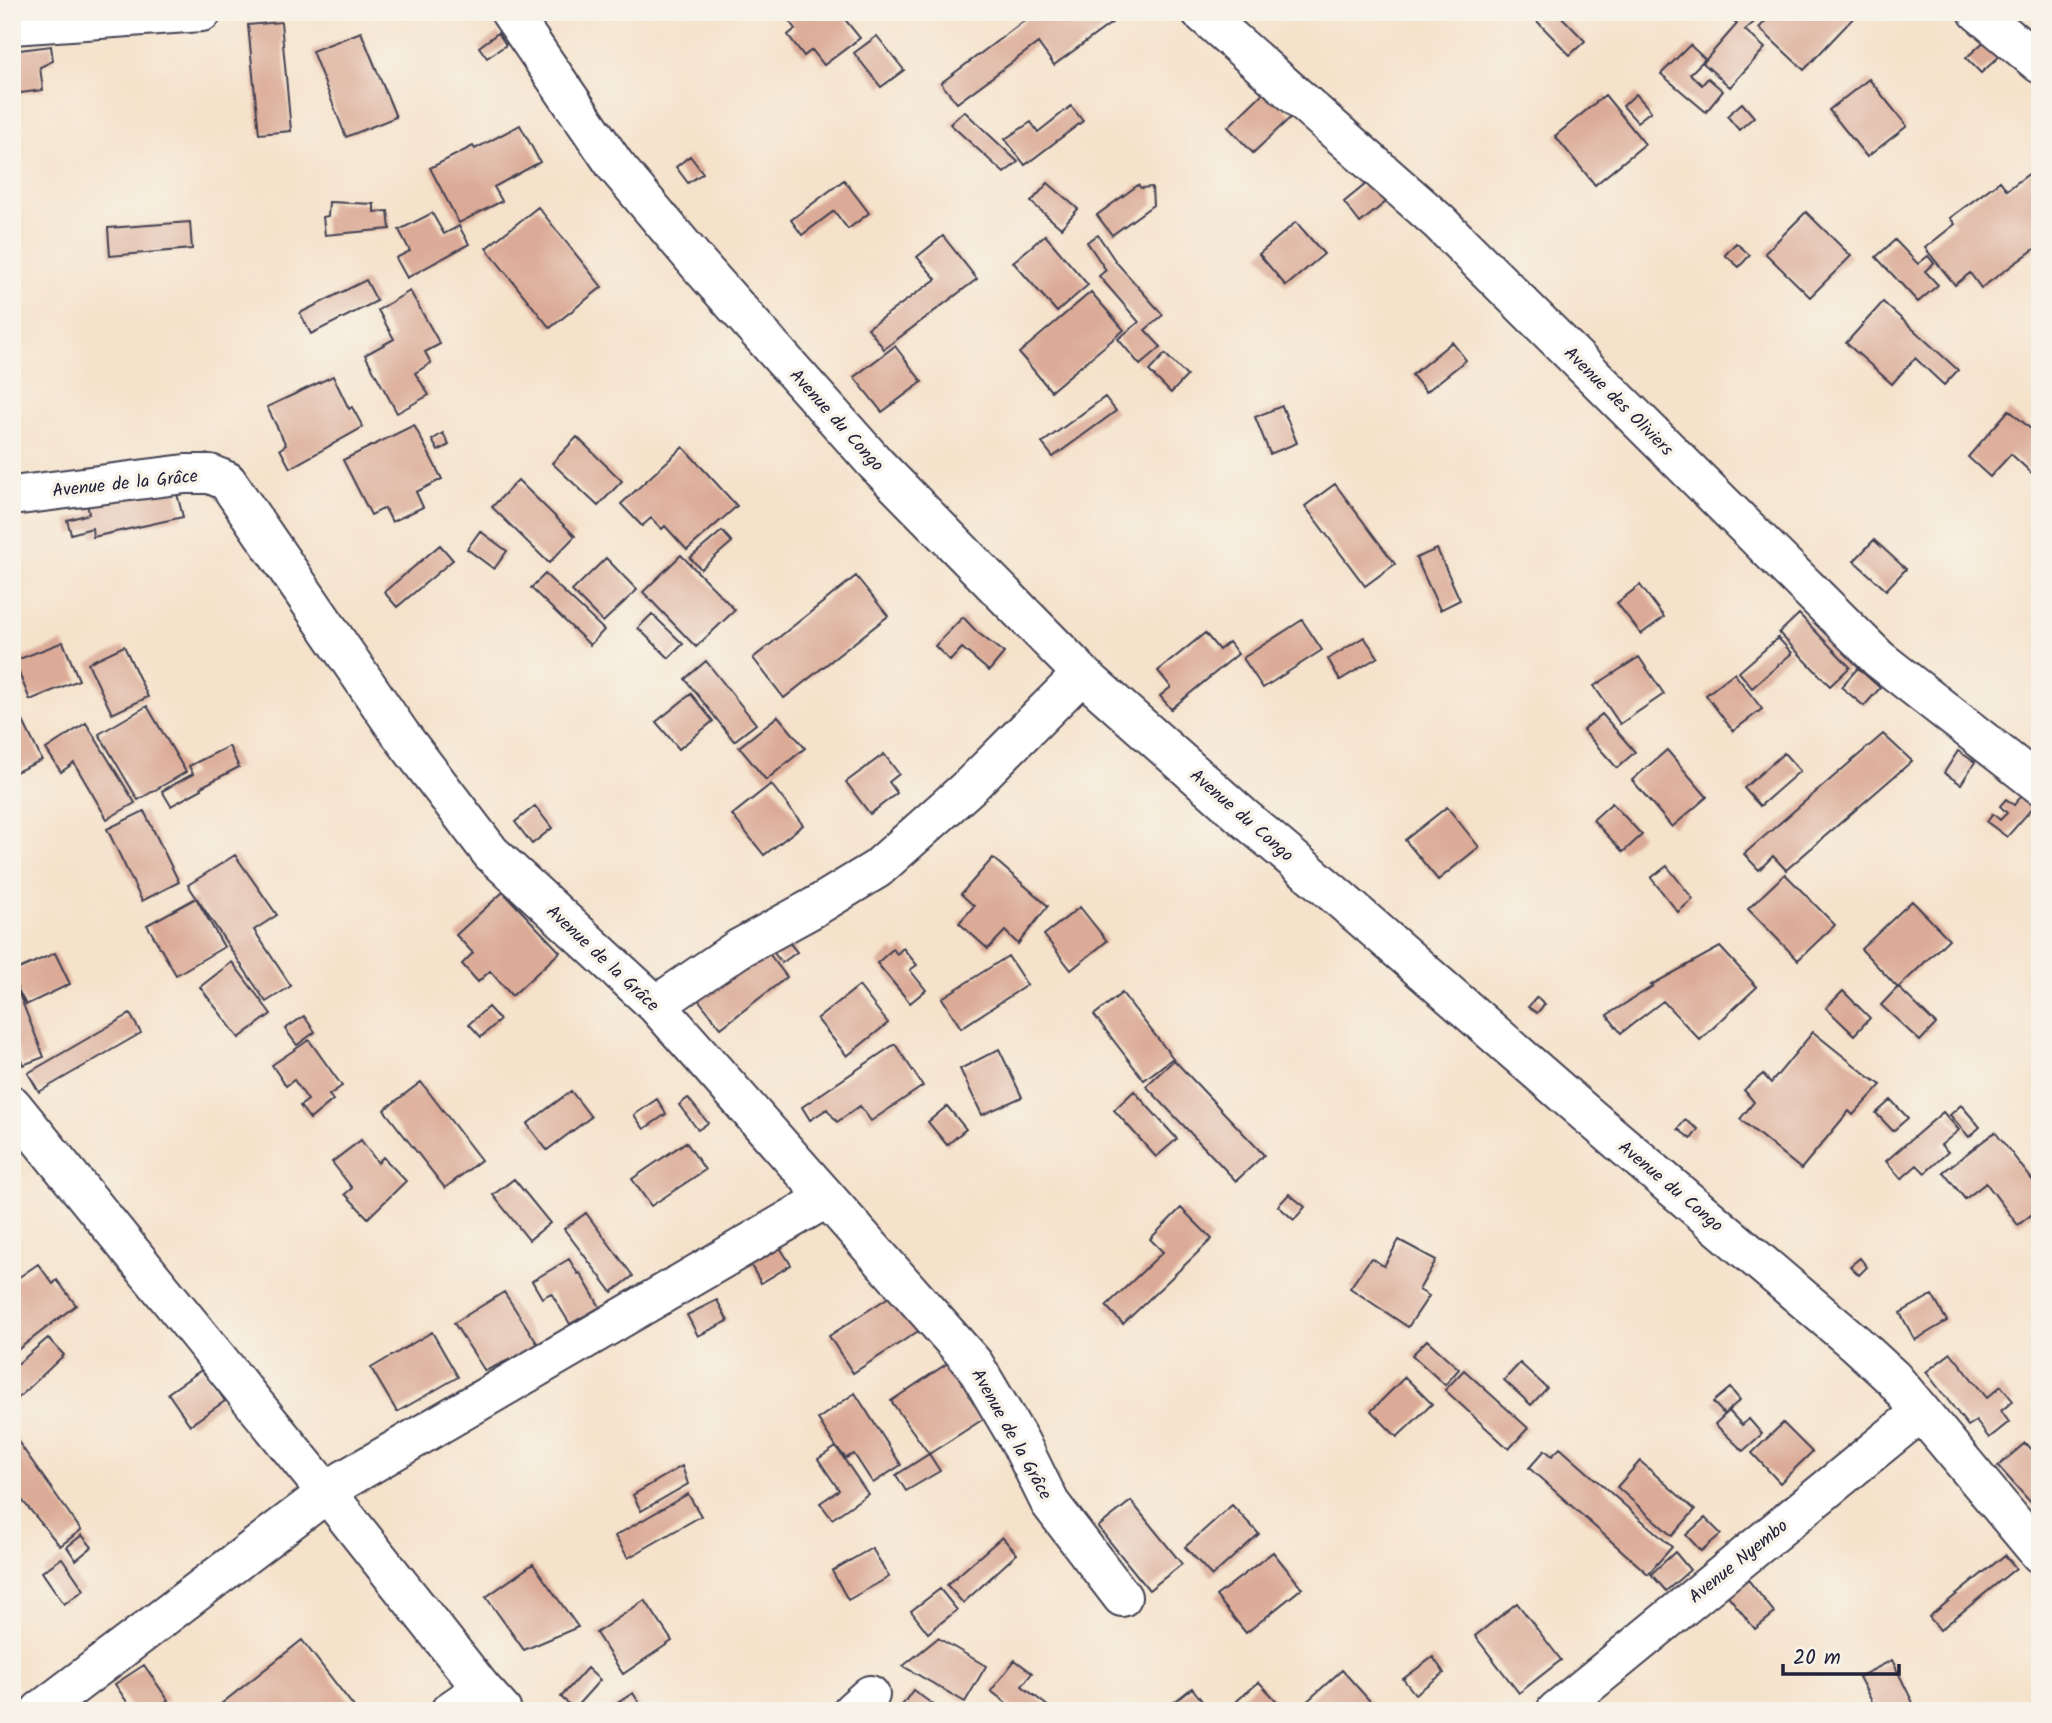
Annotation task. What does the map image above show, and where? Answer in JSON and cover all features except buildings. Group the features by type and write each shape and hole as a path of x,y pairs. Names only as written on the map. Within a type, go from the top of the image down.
{"street":[{"path":"12,25 202,12"},
{"name":"Avenue du Congo","path":"510,12 615,165 699,265 876,464 1082,674 1584,1112 1855,1343 1893,1378 2040,1555"},
{"name":"Avenue des Oliviers","path":"1201,12 1439,222 1879,659 2040,785"},
{"path":"1978,12 2040,64"},
{"name":"Avenue de la Grâce","path":"12,496 185,474 210,474 227,481 401,735 491,853 656,1005 974,1364 1020,1442 1050,1503 1122,1597"},
{"path":"656,1005 738,949 877,869 970,786 1082,674"},
{"path":"12,1105 492,1700 450,1711"},
{"path":"40,1711 344,1480 827,1198"},
{"name":"Avenue Nyembo","path":"1556,1711 1921,1412"}]}
